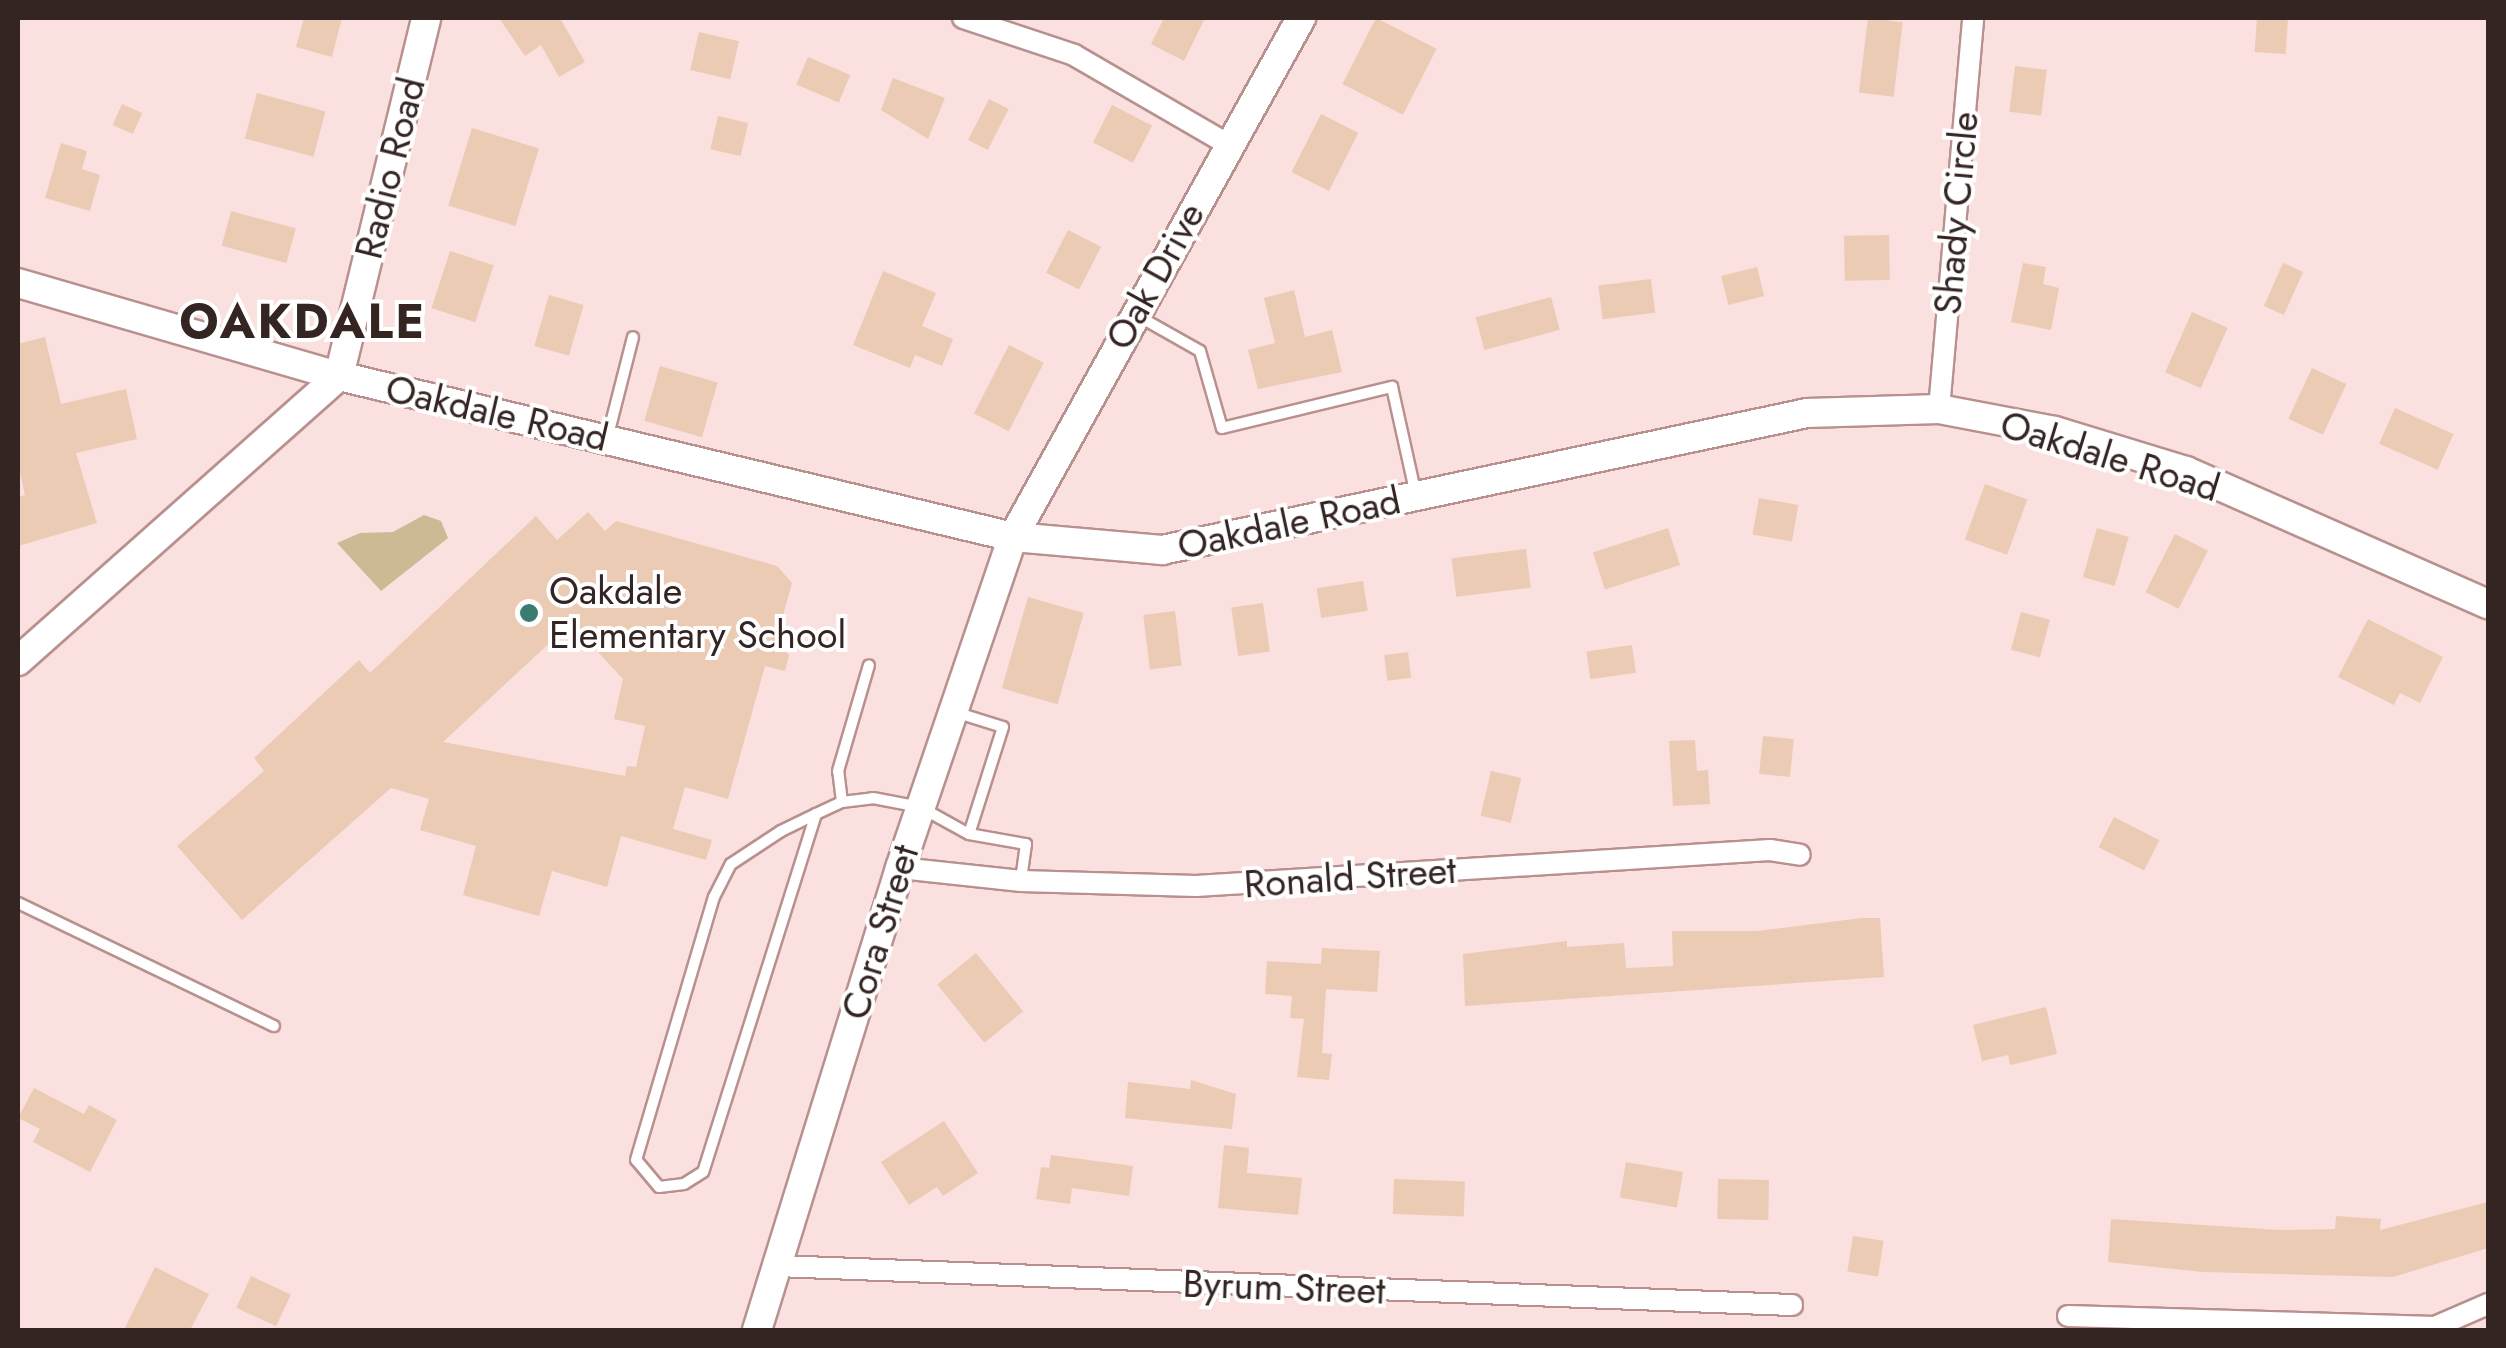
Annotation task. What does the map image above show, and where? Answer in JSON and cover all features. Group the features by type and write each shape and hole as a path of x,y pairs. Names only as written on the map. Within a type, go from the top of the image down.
{"main road":[{"name":"Radio Road","path":"339,376 426,18"},
{"name":"Oak Drive","path":"1013,537 1300,18"},
{"name":"Oakdale Road","path":"18,283 339,376 1013,537 1162,550 1806,413 1939,409 2055,431 2186,471 2488,604"},
{"path":"18,662 339,376"},
{"name":"Cora Street","path":"758,1330 900,868 1013,537"}],"street":[{"path":"962,18 1074,55 1229,145"},
{"name":"Shady Circle","path":"1939,409 1973,18"},
{"name":"Ronald Street","path":"900,868 1021,881 1255,884 1770,850 1800,855"},
{"name":"Byrum Street","path":"777,1266 1792,1305"},
{"path":"2068,1316 2435,1329 2488,1304"}],"lane":[{"path":"1135,314 1200,351 1222,428 1392,387 1416,496"},
{"path":"606,440 633,337"},
{"path":"842,802 838,771 869,664"},
{"path":"952,711 1002,727 969,834"},
{"path":"816,814 703,1172 684,1184 659,1186 636,1160 714,898 731,864 816,814 842,802 873,798 920,806 969,834 1026,844 1021,881"},
{"path":"18,903 274,1026"}],"shaded area":[{"path":"424,515 441,521 448,538 381,591 337,543 360,533 393,532"}],"building":[{"path":"304,18 342,18 332,57 296,47"},
{"path":"499,18 560,18 585,62 559,77 541,45 525,56"},
{"path":"1164,18 1205,18 1184,61 1151,44"},
{"path":"1376,18 1437,49 1403,115 1342,84"},
{"path":"1868,18 1903,22 1894,97 1859,92"},
{"path":"2257,18 2288,20 2286,54 2255,52"},
{"path":"699,32 739,41 730,79 690,70"},
{"path":"808,57 850,75 839,103 796,85"},
{"path":"2015,66 2047,70 2041,116 2009,112"},
{"path":"893,78 945,98 928,139 881,110"},
{"path":"257,93 326,111 313,157 245,138"},
{"path":"989,99 1009,109 988,150 968,140"},
{"path":"122,104 142,113 133,134 113,125"},
{"path":"1112,105 1152,125 1133,163 1093,142"},
{"path":"1321,114 1358,133 1329,191 1291,172"},
{"path":"718,116 748,123 741,156 710,149"},
{"path":"472,128 539,148 515,226 448,205"},
{"path":"61,143 87,151 82,169 100,175 90,211 45,198"},
{"path":"231,211 296,228 286,263 222,246"},
{"path":"1068,230 1101,247 1079,290 1046,273"},
{"path":"1889,235 1890,280 1845,281 1844,236"},
{"path":"450,251 494,265 475,322 431,308"},
{"path":"2023,263 2046,267 2043,284 2059,288 2051,330 2011,322"},
{"path":"2283,263 2303,272 2284,315 2264,306"},
{"path":"1757,267 1764,296 1728,305 1721,276"},
{"path":"883,271 936,293 922,326 953,339 942,366 915,355 910,368 853,345"},
{"path":"1651,279 1655,313 1603,319 1598,285"},
{"path":"1294,290 1305,337 1332,330 1342,372 1258,389 1248,350 1275,343 1264,298"},
{"path":"549,295 584,305 569,356 534,346"},
{"path":"1551,297 1560,330 1484,350 1476,317"},
{"path":"2192,312 2228,328 2201,388 2165,372"},
{"path":"45,337 61,404 126,389 137,439 76,453 97,523 18,546 18,497 25,495 18,464 18,344"},
{"path":"1009,345 1044,363 1009,431 974,414"},
{"path":"660,366 718,383 702,437 644,421"},
{"path":"2312,368 2346,384 2323,435 2288,419"},
{"path":"2395,408 2453,434 2438,470 2379,444"},
{"path":"1985,484 2027,499 2007,555 1965,539"},
{"path":"1759,498 1798,505 1792,541 1753,534"},
{"path":"588,512 605,531 616,521 777,566 792,583 776,641 789,655 785,671 765,666 728,799 685,787 673,829 712,840 706,860 621,836 607,887 552,871 539,916 463,895 476,846 420,830 429,799 391,788 242,920 177,846 264,771 254,758 359,660 370,673 536,516 557,540","holes":["571,623 623,679 614,719 645,726 636,767 627,766 625,776 443,742"]},
{"path":"1668,528 1680,565 1605,590 1593,552"},
{"path":"2097,528 2129,537 2115,586 2083,577"},
{"path":"2175,534 2208,551 2178,609 2145,592"},
{"path":"1526,549 1531,588 1456,597 1452,558"},
{"path":"1363,581 1368,611 1321,618 1317,588"},
{"path":"1028,597 1084,613 1058,704 1002,688"},
{"path":"1263,603 1270,652 1238,656 1231,607"},
{"path":"1175,611 1182,666 1150,669 1143,615"},
{"path":"2021,612 2050,620 2040,657 2011,650"},
{"path":"2368,619 2443,657 2420,703 2400,693 2394,705 2338,677"},
{"path":"1632,645 1636,673 1590,679 1586,651"},
{"path":"1408,652 1411,678 1387,681 1384,655"},
{"path":"1763,736 1794,739 1790,777 1759,774"},
{"path":"1695,740 1697,771 1708,770 1710,804 1673,806 1669,741"},
{"path":"1491,771 1521,778 1511,823 1481,816"},
{"path":"2114,817 2159,840 2144,870 2099,847"},
{"path":"1880,918 1884,977 1465,1006 1463,954 1567,941 1567,947 1624,943 1626,968 1673,966 1672,931 1757,931"},
{"path":"1322,948 1380,951 1377,992 1326,989 1322,1053 1332,1054 1329,1080 1297,1077 1304,1019 1290,1018 1292,996 1265,994 1267,961 1321,964"},
{"path":"976,953 1023,1011 984,1043 937,984"},
{"path":"2046,1007 2057,1054 2010,1065 2008,1055 1982,1061 1973,1025"},
{"path":"1191,1080 1236,1094 1232,1129 1125,1118 1128,1082 1190,1089"},
{"path":"34,1088 84,1114 89,1105 117,1120 90,1172 33,1142 40,1129 18,1118"},
{"path":"944,1121 978,1173 943,1196 937,1187 909,1205 881,1162"},
{"path":"1224,1145 1249,1148 1247,1173 1302,1178 1298,1215 1218,1208"},
{"path":"1051,1155 1133,1166 1129,1196 1072,1188 1070,1204 1036,1199 1041,1167 1049,1168"},
{"path":"1626,1162 1683,1172 1677,1208 1620,1197"},
{"path":"1394,1179 1465,1181 1464,1216 1393,1214"},
{"path":"1718,1179 1769,1180 1768,1220 1717,1219"},
{"path":"2488,1202 2488,1248 2393,1277 2203,1272 2108,1262 2111,1219 2279,1230 2335,1229 2336,1216 2381,1219 2380,1230"},
{"path":"1853,1236 1884,1241 1878,1276 1847,1272"},
{"path":"155,1267 209,1294 190,1330 124,1330"},
{"path":"251,1276 291,1295 276,1326 236,1308"}],"place":[{"name":"Oakdale Elementary School","path":"529,613"}],"district":[{"name":"OAKDALE","path":"303,322"}]}
